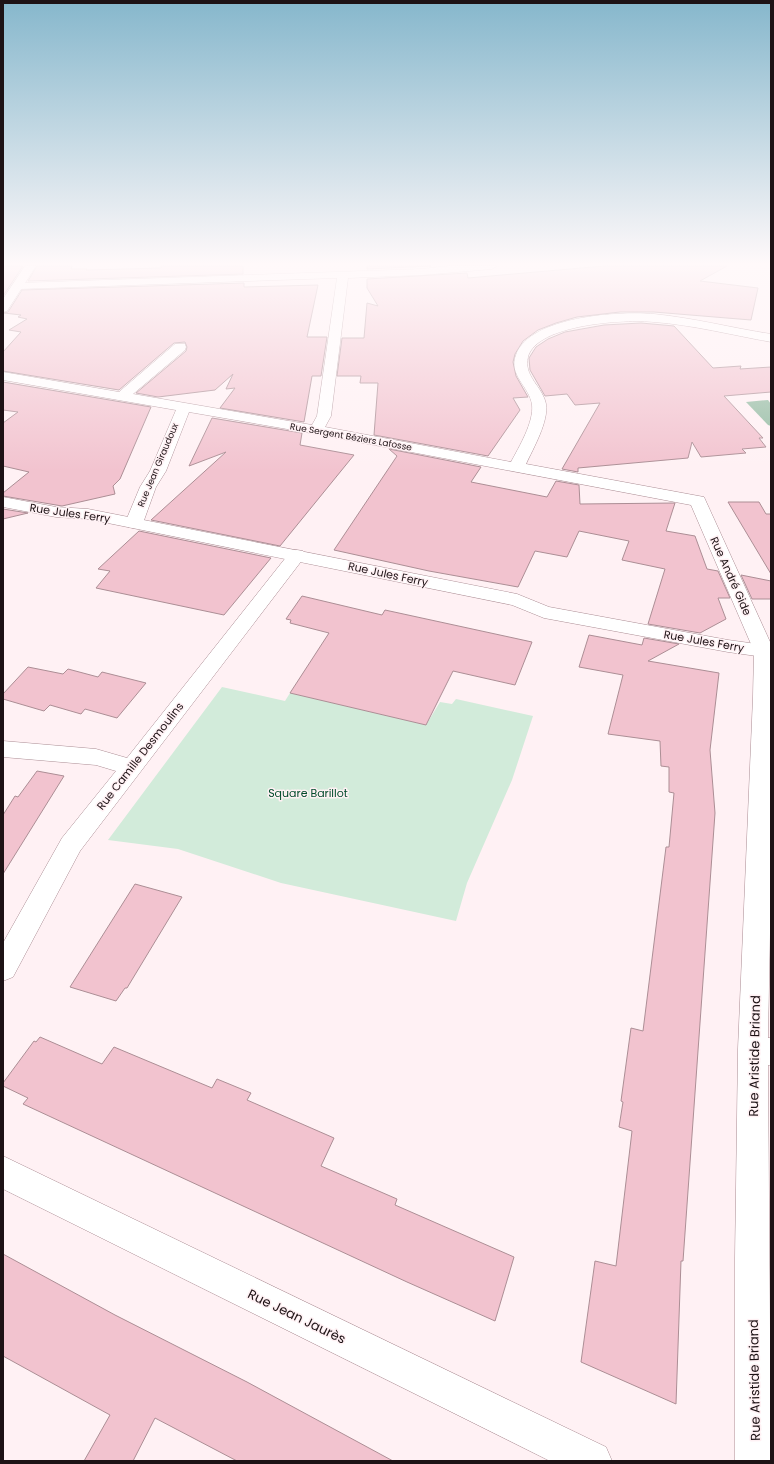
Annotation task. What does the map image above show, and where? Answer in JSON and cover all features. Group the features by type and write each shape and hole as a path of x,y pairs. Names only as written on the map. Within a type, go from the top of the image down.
{"street":[{"path":"316,430 324,416 335,334"},
{"path":"517,466 539,416 540,406 536,395 522,373 521,360 526,348 537,338 544,334"},
{"path":"749,334 771,338"},
{"path":"122,396 180,347"},
{"name":"Rue Sergent Béziers Lafosse","path":"3,376 517,466 698,501"},
{"name":"Rue Jean Giraudoux","path":"134,523 148,487 158,471 184,407"},
{"name":"Rue André Gide","path":"698,501 767,652"},
{"name":"Rue Jules Ferry","path":"3,502 56,512 88,514 297,555 517,600 544,612 767,652"},
{"name":"Rue Camille Desmoulins","path":"3,969 71,845 297,555"},
{"name":"Rue Aristide Briand","path":"755,1461 762,1260 763,705 767,652"},
{"path":"3,749 96,757 131,767"},
{"name":"Rue Jean Jaurès","path":"3,1172 592,1461"}],"green space":[{"name":"Square Barillot","path":"222,687 285,701 290,693 426,725 440,702 452,704 456,699 533,716 512,780 467,883 456,921 281,883 178,849 108,840"}],"shaded area":[{"path":"768,400 771,404 771,426 768,425 746,402"}],"building":[{"path":"19,334 308,334 307,337 327,337 321,376 312,376 304,422 220,408 235,388 226,389 233,374 215,390 158,397 136,393 186,351 187,347 185,342 174,343 119,390 3,371 3,352"},
{"path":"364,334 532,334 523,341 515,354 513,362 516,376 528,397 513,398 520,410 488,456 374,435 378,383 360,383 361,376 337,376 342,338 364,338"},
{"path":"559,334 682,334 713,368 741,366 740,369 771,367 771,392 724,396 763,438 759,438 766,447 742,449 746,453 701,457 692,442 688,458 578,468 578,472 562,469 600,403 575,405 567,394 545,396 530,370 529,358 536,347 548,339"},
{"path":"3,382 151,407 120,479 113,486 115,494 62,506 3,496 3,493 29,472 3,466 3,423 18,412 3,410"},
{"path":"212,418 302,433 300,445 354,455 280,546 151,520 226,452 189,466"},
{"path":"389,449 481,467 471,482 547,497 556,481 579,485 580,504 675,503 666,531 695,536 707,569 718,571 730,598 718,598 726,619 700,633 648,624 665,569 622,560 629,541 579,531 567,557 535,551 518,587 429,571 334,550 397,456"},
{"path":"728,502 759,502 766,514 771,514 771,574"},
{"path":"3,509 28,513 3,519"},
{"path":"139,531 271,558 224,615 96,588 110,571 98,569"},
{"path":"741,575 771,581 771,599 752,599"},
{"path":"302,596 382,615 385,610 532,642 515,685 453,671 426,725 290,693 329,633 290,623 291,620 286,619"},
{"path":"589,635 642,645 644,638 679,644 648,661 719,673 710,750 715,813 683,1261 681,1261 676,1404 581,1362 595,1261 616,1266 632,1131 619,1127 623,1102 621,1101 631,1028 643,1031 666,847 669,847 674,793 669,792 669,767 661,766 660,741 608,734 623,675 579,667"},
{"path":"28,667 63,674 68,669 98,677 102,672 146,683 117,718 85,709 81,714 50,705 44,711 3,699 3,694"},
{"path":"37,771 64,776 3,874 3,815 15,796 18,797"},
{"path":"135,884 182,897 127,988 125,988 116,1001 70,987"},
{"path":"40,1037 102,1064 114,1047 212,1088 217,1079 251,1093 247,1100 334,1138 321,1166 397,1199 395,1205 514,1257 495,1321 407,1282 23,1104 28,1098 3,1086 3,1083 34,1041 36,1042"},
{"path":"3,1254 115,1315 247,1382 393,1461 237,1461 155,1418 133,1461 84,1461 110,1415 3,1356"}]}
